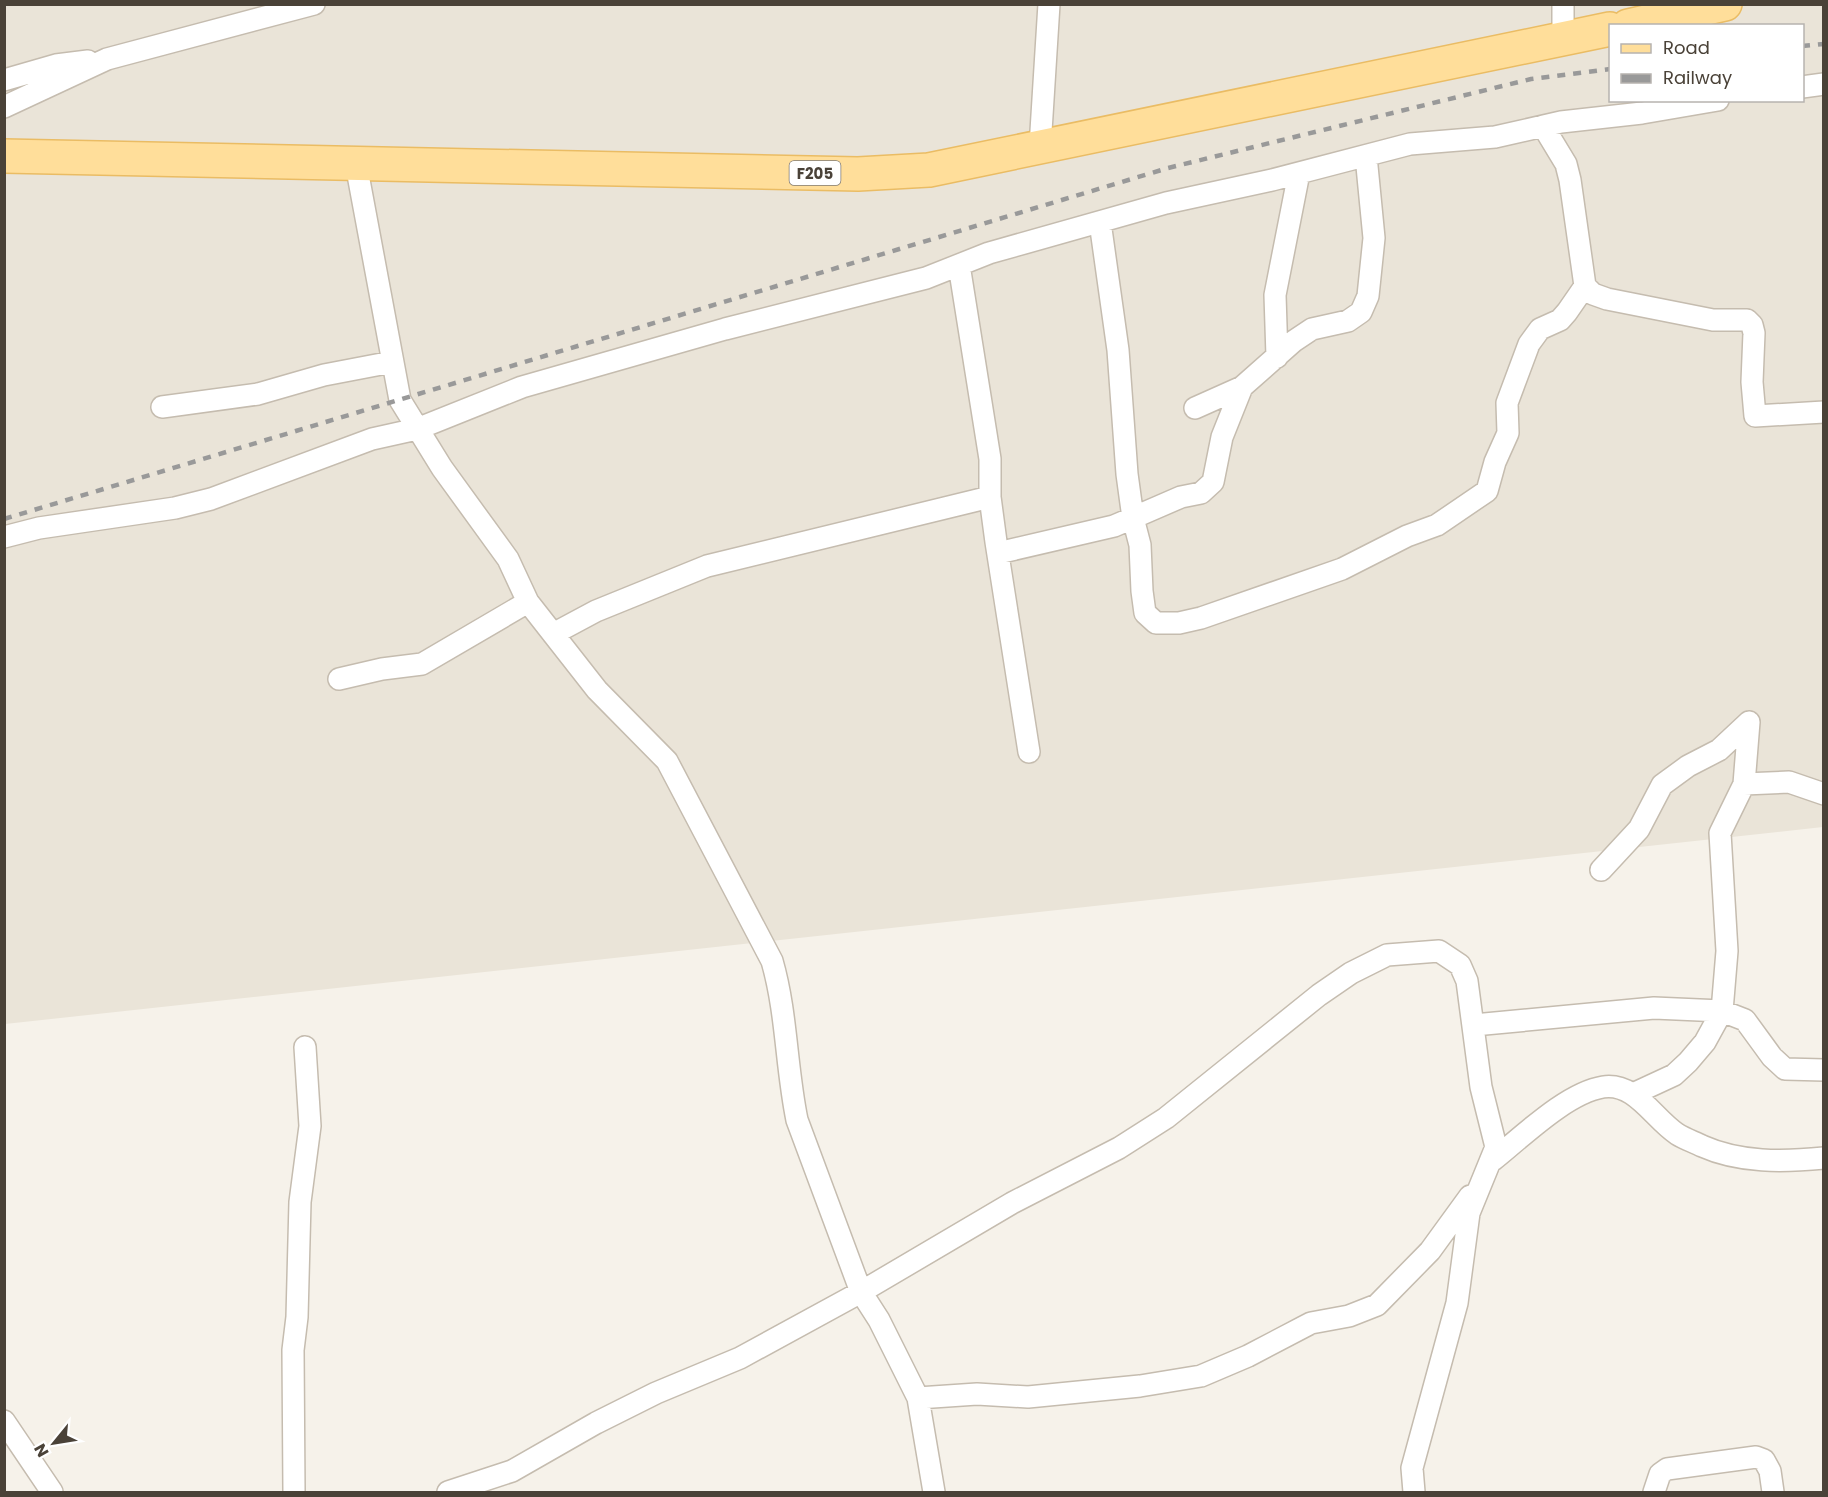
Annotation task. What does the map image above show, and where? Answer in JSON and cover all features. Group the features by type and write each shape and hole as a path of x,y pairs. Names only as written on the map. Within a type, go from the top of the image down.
{"main road":[{"path":"1637,24 1725,4"},
{"name":"F205","path":"4,156 858,174 929,170 1609,29"}],"street":[{"path":"4,80 56,65 107,59 314,4"},
{"path":"1040,147 1048,4"},
{"path":"1563,4 1563,39"},
{"path":"4,106 107,59"},
{"path":"1804,87 1824,84"},
{"path":"4,537 39,528 175,508 211,499 362,442 417,429 522,387 735,327 926,278 989,253 1100,222 1410,144 1495,137 1543,126 1705,102"},
{"path":"1543,126 1566,164 1585,286 1593,294 1607,298 1713,320 1747,320 1752,325 1754,333 1752,410 1755,416 1824,412"},
{"path":"1195,408 1242,387 1294,340 1311,329 1348,321 1361,312 1368,296 1374,238 1366,156"},
{"path":"356,164 387,317 392,362 400,400 442,468 508,559 528,602 597,690 667,761 772,960 781,990 792,1095 798,1120 861,1292 879,1320 918,1398 934,1492"},
{"path":"1277,357 1275,295 1299,173"},
{"path":"1100,222 1118,351 1133,518 1140,545 1145,613 1156,623 1179,623 1201,618 1321,576 1437,525 1487,491 1495,462 1508,433 1507,403 1528,344 1540,329 1560,320 1585,286"},
{"path":"959,265 990,459 990,497 1029,752"},
{"path":"162,407 258,394 324,375 392,362"},
{"path":"998,553 1045,540 1114,526 1181,497 1201,492 1213,482 1222,436 1242,387"},
{"path":"553,634 596,611 706,566 990,497"},
{"path":"339,679 382,669 422,664 528,602"},
{"path":"1601,870 1639,829 1662,785 1688,766 1719,750 1749,722 1744,784 1720,833 1727,951 1722,1011 1705,1042 1688,1062 1674,1075 1633,1094"},
{"path":"1744,784 1790,782 1824,794"},
{"path":"448,1492 512,1471 596,1422 656,1393 740,1358 861,1292 1012,1203 1119,1148 1166,1118 1319,995 1351,973 1387,955 1439,951 1460,965 1467,981 1481,1087 1496,1147 1493,1160 1480,1183 1430,1251 1377,1305 1349,1316 1311,1323 1248,1356 1201,1376 1140,1386 1028,1397 977,1394 918,1398"},
{"path":"1474,1025 1654,1008 1722,1011 1745,1020 1772,1057 1785,1068 1824,1070"},
{"path":"294,1492 293,1350 297,1317 300,1202 310,1126 305,1047"},
{"path":"1493,1160 1581,1095 1602,1088 1619,1088 1633,1094 1678,1134 1704,1147 1741,1158 1764,1161 1824,1158"},
{"path":"1414,1492 1412,1468 1457,1303 1469,1213 1480,1183"},
{"path":"4,1421 52,1492"},
{"path":"1653,1492 1660,1474 1667,1468 1756,1457 1764,1460 1770,1472 1773,1492"}],"shaded area":[{"path":"4,5 1823,5 1823,827 5,1024"}],"railway":[{"path":"1804,46 1824,44"},
{"path":"4,519 1168,168 1531,79 1609,69"}]}
